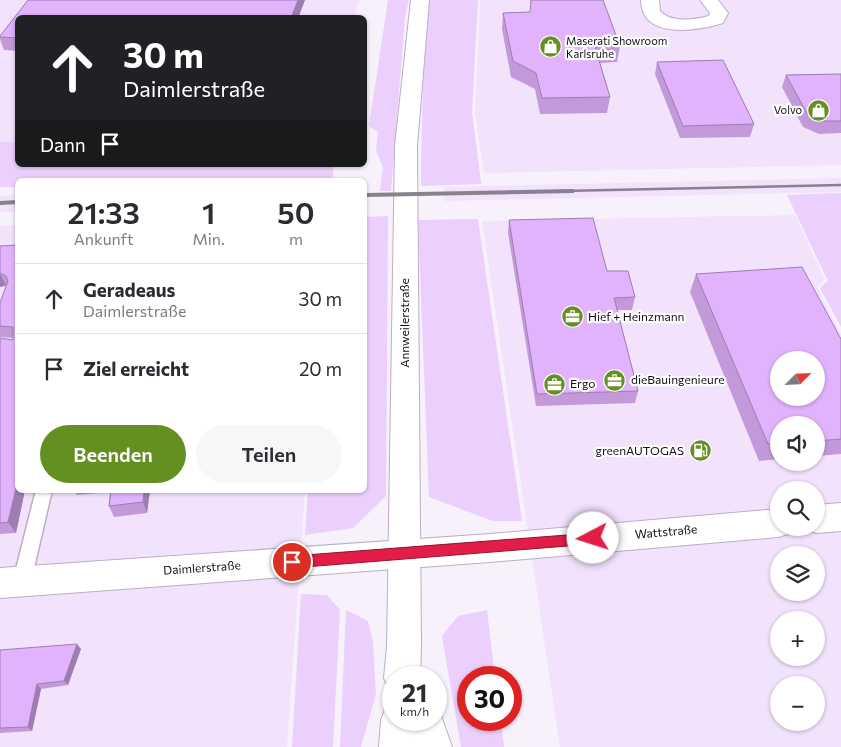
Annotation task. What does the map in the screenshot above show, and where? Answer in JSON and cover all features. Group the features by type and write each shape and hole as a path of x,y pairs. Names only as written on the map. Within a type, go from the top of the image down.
{"street":[{"name":"Annweilerstraße","path":"406,666 404,553 406,146 420,0"},
{"path":"650,0 651,12 658,19 673,24 704,24 717,19 719,13 709,0"},
{"path":"825,518 841,517"},
{"name":"Wattstraße","path":"404,553 490,548 770,523"},
{"name":"Daimlerstraße","path":"11,582 404,553"},
{"path":"398,747 399,731"},
{"path":"428,731 433,747"}],"lane":[{"path":"11,582 43,493"}],"shaded area":[{"path":"0,0 360,0 355,15 15,15 15,142 0,142"},
{"path":"388,0 409,0 405,17 391,191 380,191 383,167 376,151 378,132 369,126"},
{"path":"429,0 478,0 472,112 481,184 421,186 422,116"},
{"path":"480,0 841,0 841,165 484,173 475,112"},
{"path":"0,142 15,142 15,167 334,167 332,178 15,178 15,187 0,187"},
{"path":"841,178 841,192 444,201 444,187"},
{"path":"841,193 841,327 820,288 828,281 787,195"},
{"path":"15,195 15,212 0,212 0,196"},
{"path":"795,215 825,280 817,287 841,334 841,747 560,747 482,221"},
{"path":"388,216 386,496 353,528 305,535 308,493 367,493 367,217"},
{"path":"478,219 522,521 493,521 429,497 418,220"},
{"path":"15,225 15,493 305,493 287,747 0,747 0,226"},
{"path":"301,594 327,595 340,610 333,747 292,747"},
{"path":"346,610 368,621 373,642 376,694 361,747 340,747"},
{"path":"487,610 494,666 457,666 457,724 442,636 458,616"},
{"path":"458,731 502,731 504,747 461,747"}],"building":[{"path":"28,0 298,0 292,15 16,15"},
{"path":"531,0 603,0 620,46 595,47 610,97 542,98 536,73 513,61 503,13 530,12"},
{"path":"15,17 15,38 0,36"},
{"path":"723,60 754,124 683,126 657,62"},
{"name":"Volvo","path":"841,74 841,121 824,121 808,115 786,75"},
{"path":"593,218 607,271 628,271 635,297 614,298 638,391 537,394 509,220"},
{"path":"15,245 15,493 8,522 0,523 0,338 13,340 13,327 0,326 0,303 8,281 6,276 0,273 0,246"},
{"path":"802,267 841,339 841,439 825,440 825,416 770,416 770,444 768,444 696,274"},
{"path":"111,493 144,493 143,502 109,506"},
{"path":"77,644 64,681 37,684 28,727 0,728 0,650"}],"railway":[{"path":"514,192 841,185"},
{"path":"367,195 573,191"},
{"path":"0,203 15,202"}],"place":[{"name":"Maserati Showroom Karlsruhe","path":"550,47"},
{"name":"Volvo","path":"818,110"},
{"name":"Hief + Heinzmann","path":"572,317"},
{"name":"dieBauingenieure","path":"615,380"},
{"name":"Ergo","path":"554,384"},
{"name":"greenAUTOGAS","path":"700,451"}],"route":[{"path":"292,562 490,548 593,538"}]}
